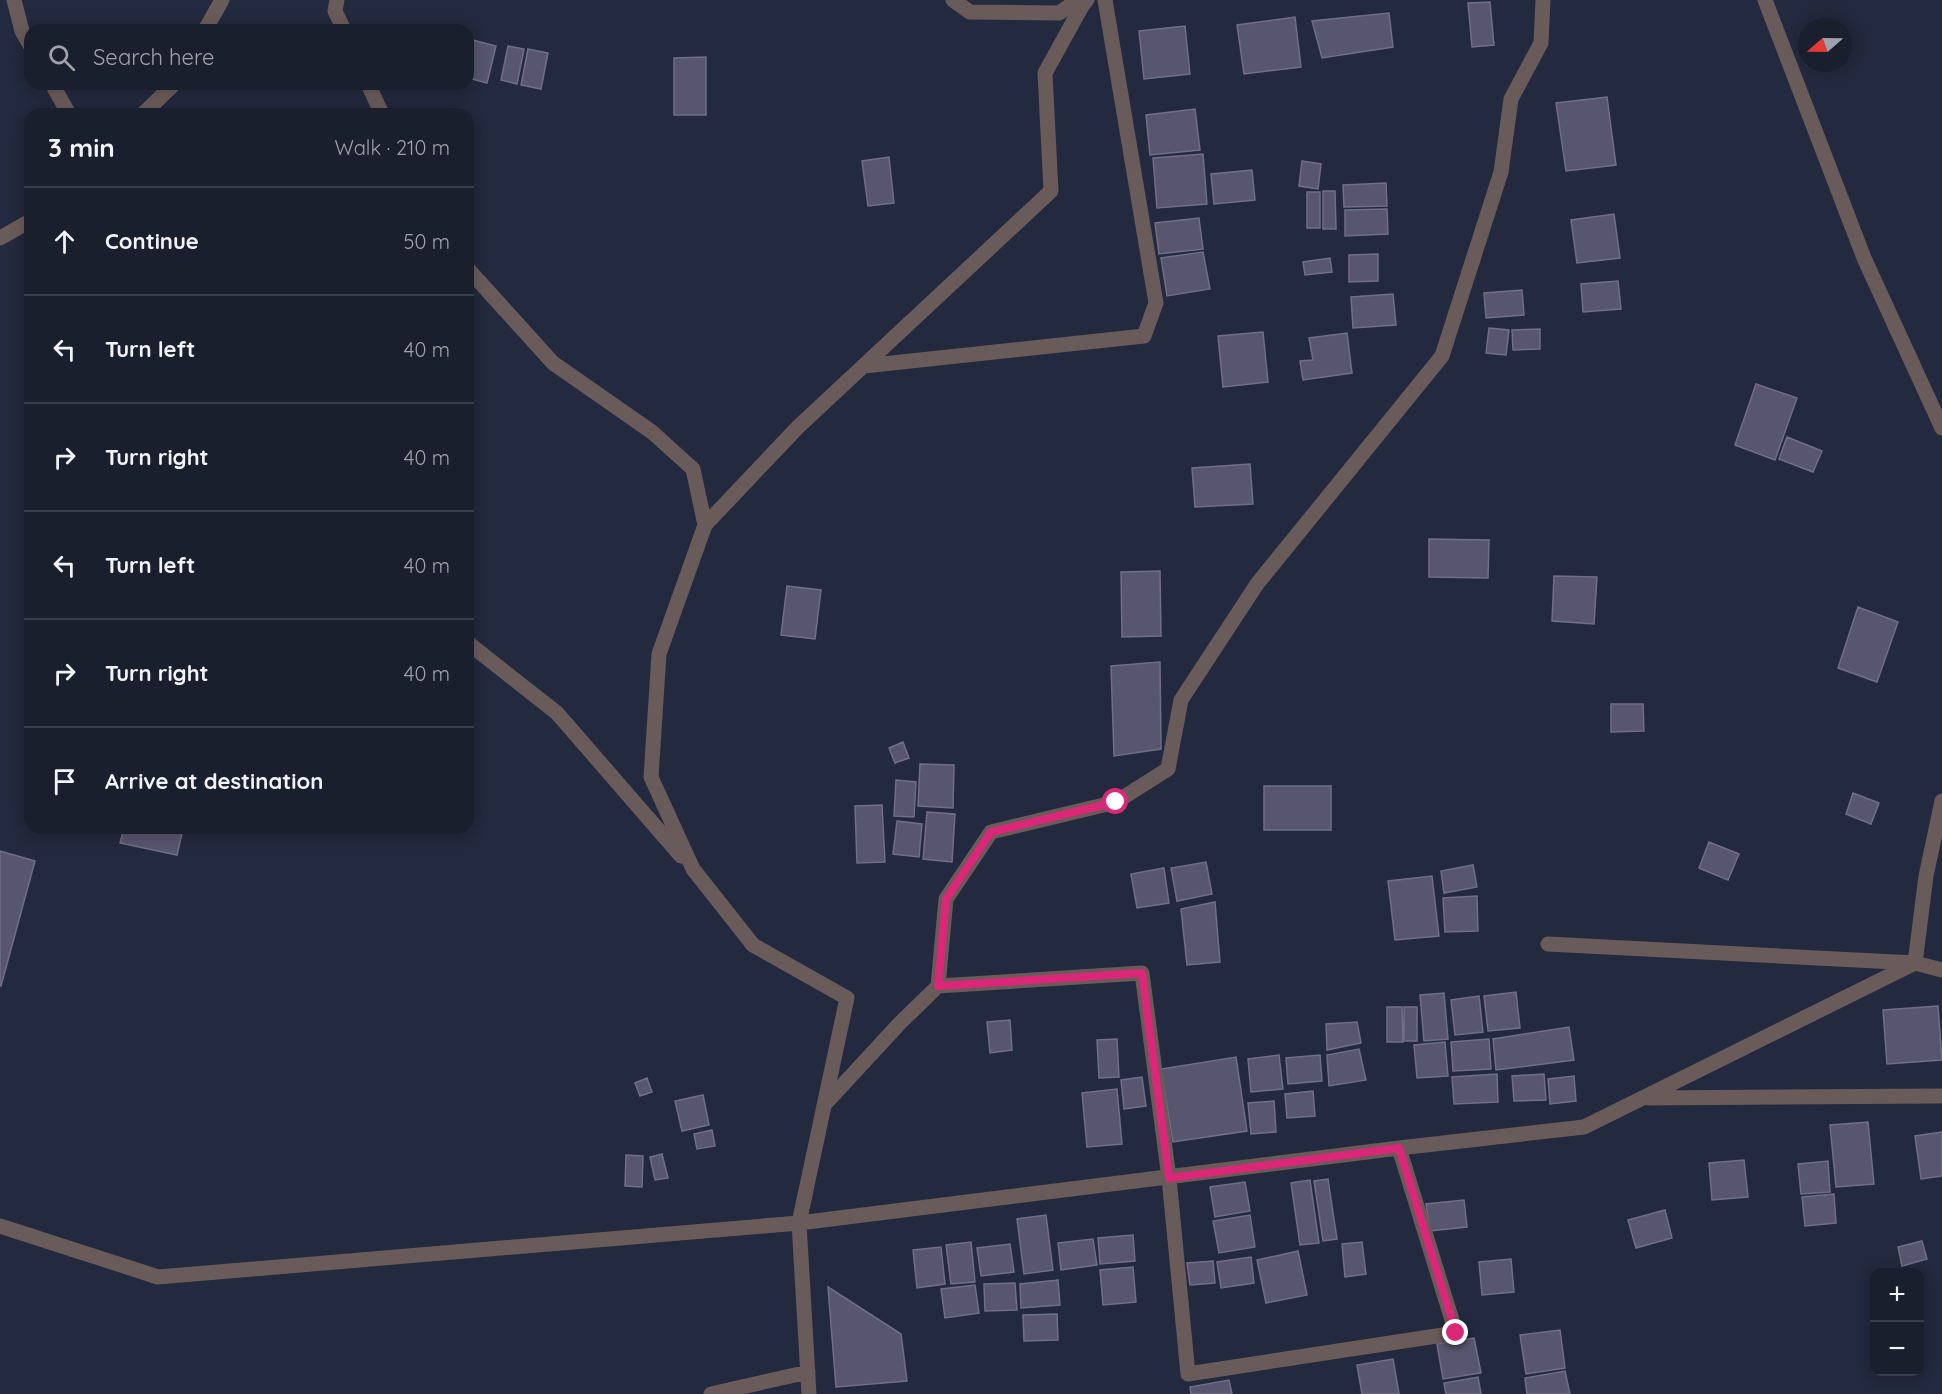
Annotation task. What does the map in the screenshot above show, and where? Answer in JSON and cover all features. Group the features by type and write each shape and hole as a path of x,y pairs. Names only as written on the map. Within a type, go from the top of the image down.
{"street":[{"path":"14,0 24,32"},
{"path":"25,0 26,24"},
{"path":"208,24 222,0"},
{"path":"337,0 335,11 341,24"},
{"path":"953,0 970,12 1059,13 1078,0"},
{"path":"693,869 651,777 659,654 705,525 798,427 1051,191 1045,74 1087,0"},
{"path":"864,366 1144,336 1156,303 1105,0"},
{"path":"826,1103 900,1023 938,986 946,899 991,832 1116,802 1168,769 1181,700 1257,584 1442,356 1501,172 1511,99 1541,42 1543,0"},
{"path":"1765,0 1864,258 1942,428"},
{"path":"55,90 66,108"},
{"path":"149,108 168,90"},
{"path":"371,90 379,108"},
{"path":"0,238 24,224"},
{"path":"474,276 553,363 652,432 693,469 705,525"},
{"path":"474,648 557,713 693,869 753,945 847,998 799,1223 809,1394"},
{"path":"1915,963 1926,876 1942,801"},
{"path":"1548,944 1915,963 1942,970"},
{"path":"0,1226 158,1277 799,1223 1584,1127 1915,963"},
{"path":"938,986 1142,973 1169,1178 1188,1374 1456,1333 1399,1148"},
{"path":"1642,1098 1942,1096"},
{"path":"711,1394 808,1372"}],"building":[{"path":"1490,2 1494,45 1472,47 1468,3"},
{"path":"1389,13 1393,47 1322,58 1312,21"},
{"path":"1295,17 1301,67 1244,74 1237,25"},
{"path":"1185,26 1190,74 1144,79 1139,31"},
{"path":"474,40 496,46 487,83 474,80"},
{"path":"508,46 524,49 517,84 501,80"},
{"path":"528,49 548,53 541,89 521,85"},
{"path":"706,57 706,115 674,115 674,58"},
{"path":"1607,97 1616,165 1566,171 1556,103"},
{"path":"1195,109 1200,150 1150,155 1146,115"},
{"path":"1203,154 1207,204 1157,208 1153,158"},
{"path":"889,157 894,203 868,206 862,161"},
{"path":"1302,161 1321,164 1318,189 1299,186"},
{"path":"1252,170 1255,200 1214,204 1211,174"},
{"path":"1386,183 1387,206 1344,207 1343,185"},
{"path":"1323,191 1335,191 1336,229 1323,229"},
{"path":"1307,192 1320,192 1320,228 1307,228"},
{"path":"1387,209 1388,234 1345,236 1345,210"},
{"path":"1614,214 1620,258 1577,263 1571,220"},
{"path":"1199,218 1203,249 1159,254 1155,223"},
{"path":"1203,252 1210,289 1167,296 1161,258"},
{"path":"1378,254 1378,281 1349,282 1349,255"},
{"path":"1330,258 1332,272 1305,275 1303,262"},
{"path":"1618,281 1621,309 1583,312 1581,284"},
{"path":"1522,290 1524,315 1486,318 1484,293"},
{"path":"1393,294 1396,325 1353,328 1351,297"},
{"path":"1489,328 1509,330 1506,355 1486,353"},
{"path":"1540,329 1540,349 1513,350 1512,330"},
{"path":"1263,332 1268,382 1223,387 1218,336"},
{"path":"1347,333 1352,373 1303,380 1300,361 1313,360 1309,338"},
{"path":"1756,384 1797,398 1775,460 1735,445"},
{"path":"1787,437 1822,451 1813,472 1779,459"},
{"path":"1250,464 1253,504 1195,507 1192,468"},
{"path":"1429,539 1489,540 1488,578 1429,577"},
{"path":"1160,571 1161,636 1122,637 1121,572"},
{"path":"1554,576 1597,577 1594,624 1552,621"},
{"path":"787,586 821,590 815,639 781,635"},
{"path":"1858,607 1898,622 1877,682 1838,668"},
{"path":"1160,662 1161,749 1114,756 1111,666"},
{"path":"1611,704 1643,704 1644,731 1611,732"},
{"path":"903,742 909,758 895,763 889,748"},
{"path":"920,764 954,765 953,808 918,806"},
{"path":"896,780 916,782 914,817 894,816"},
{"path":"1264,786 1331,786 1331,830 1264,830"},
{"path":"1853,793 1879,803 1871,824 1846,814"},
{"path":"882,805 885,862 857,863 855,806"},
{"path":"927,812 955,814 952,862 923,859"},
{"path":"897,821 922,824 919,857 893,854"},
{"path":"122,834 182,834 177,855 120,843"},
{"path":"1709,842 1739,854 1728,880 1699,868"},
{"path":"0,851 35,861 1,986 0,986"},
{"path":"1206,862 1212,894 1177,901 1171,868"},
{"path":"1473,865 1477,887 1444,893 1441,871"},
{"path":"1164,868 1169,903 1137,908 1131,874"},
{"path":"1432,876 1439,936 1395,940 1388,881"},
{"path":"1477,896 1478,931 1445,932 1443,898"},
{"path":"1215,902 1220,962 1187,965 1181,909"},
{"path":"1516,992 1520,1028 1488,1031 1484,996"},
{"path":"1444,993 1448,1039 1424,1041 1420,995"},
{"path":"1479,996 1483,1032 1455,1035 1451,1000"},
{"path":"1938,1006 1942,1060 1887,1064 1883,1010"},
{"path":"1387,1007 1402,1007 1403,1042 1387,1042"},
{"path":"1404,1007 1417,1007 1417,1041 1404,1041"},
{"path":"1010,1020 1012,1050 990,1053 987,1022"},
{"path":"1357,1022 1361,1043 1327,1050 1326,1024"},
{"path":"1569,1027 1574,1060 1496,1070 1493,1039"},
{"path":"1117,1039 1119,1077 1099,1078 1097,1040"},
{"path":"1489,1039 1491,1069 1453,1071 1451,1042"},
{"path":"1445,1042 1448,1076 1417,1078 1414,1045"},
{"path":"1359,1049 1366,1080 1329,1086 1327,1055"},
{"path":"1279,1055 1283,1089 1251,1092 1248,1059"},
{"path":"1320,1055 1322,1081 1288,1084 1286,1058"},
{"path":"1236,1057 1247,1131 1173,1142 1161,1069"},
{"path":"1497,1074 1498,1102 1454,1104 1452,1077"},
{"path":"1544,1074 1546,1100 1514,1101 1512,1076"},
{"path":"1574,1076 1576,1101 1550,1104 1548,1079"},
{"path":"1142,1077 1146,1106 1124,1109 1121,1080"},
{"path":"647,1078 652,1092 640,1096 635,1083"},
{"path":"1117,1089 1122,1144 1087,1147 1082,1093"},
{"path":"1313,1091 1315,1116 1287,1118 1285,1094"},
{"path":"703,1095 709,1125 682,1131 675,1101"},
{"path":"1274,1101 1276,1132 1251,1134 1248,1103"},
{"path":"1868,1122 1874,1184 1836,1187 1830,1125"},
{"path":"712,1130 715,1146 697,1149 694,1134"},
{"path":"1942,1132 1942,1176 1921,1179 1915,1136"},
{"path":"662,1154 668,1178 655,1180 650,1157"},
{"path":"626,1155 643,1156 642,1187 625,1186"},
{"path":"1744,1160 1748,1197 1712,1200 1709,1163"},
{"path":"1828,1161 1830,1192 1801,1194 1798,1164"},
{"path":"1328,1179 1337,1239 1323,1241 1314,1181"},
{"path":"1310,1180 1319,1243 1300,1245 1291,1183"},
{"path":"1245,1182 1250,1211 1215,1217 1210,1187"},
{"path":"1834,1194 1836,1223 1805,1226 1802,1197"},
{"path":"1464,1200 1467,1227 1430,1231 1426,1204"},
{"path":"1665,1210 1672,1238 1636,1248 1628,1220"},
{"path":"1046,1215 1053,1270 1024,1274 1017,1219"},
{"path":"1250,1215 1255,1247 1219,1253 1213,1221"},
{"path":"1133,1235 1135,1261 1100,1264 1098,1238"},
{"path":"1093,1239 1097,1265 1061,1270 1058,1243"},
{"path":"1922,1241 1927,1259 1902,1266 1898,1247"},
{"path":"971,1242 975,1282 951,1284 946,1245"},
{"path":"1362,1242 1366,1274 1345,1277 1342,1244"},
{"path":"1010,1244 1014,1272 981,1276 977,1248"},
{"path":"941,1247 945,1284 917,1288 913,1250"},
{"path":"1298,1251 1307,1295 1266,1303 1257,1260"},
{"path":"1251,1257 1254,1283 1221,1288 1217,1262"},
{"path":"1511,1259 1514,1292 1482,1295 1479,1262"},
{"path":"1213,1261 1215,1283 1190,1285 1187,1263"},
{"path":"1133,1267 1136,1302 1103,1305 1100,1270"},
{"path":"1058,1280 1060,1305 1021,1308 1020,1284"},
{"path":"1015,1283 1017,1310 985,1311 984,1284"},
{"path":"975,1285 979,1313 945,1318 941,1289"},
{"path":"828,1287 901,1334 907,1381 836,1387"},
{"path":"1057,1314 1058,1340 1024,1341 1023,1315"},
{"path":"1560,1330 1565,1368 1526,1374 1520,1335"},
{"path":"1474,1338 1481,1373 1443,1379 1437,1344"},
{"path":"1393,1359 1399,1394 1362,1394 1357,1365"},
{"path":"1565,1371 1570,1394 1527,1394 1525,1378"},
{"path":"1478,1377 1481,1394 1446,1394 1444,1383"},
{"path":"1229,1380 1232,1394 1191,1394 1190,1387"}],"route":[{"path":"1116,802 991,832 946,899 938,986 1142,973 1169,1178 1399,1148 1456,1333"}]}
